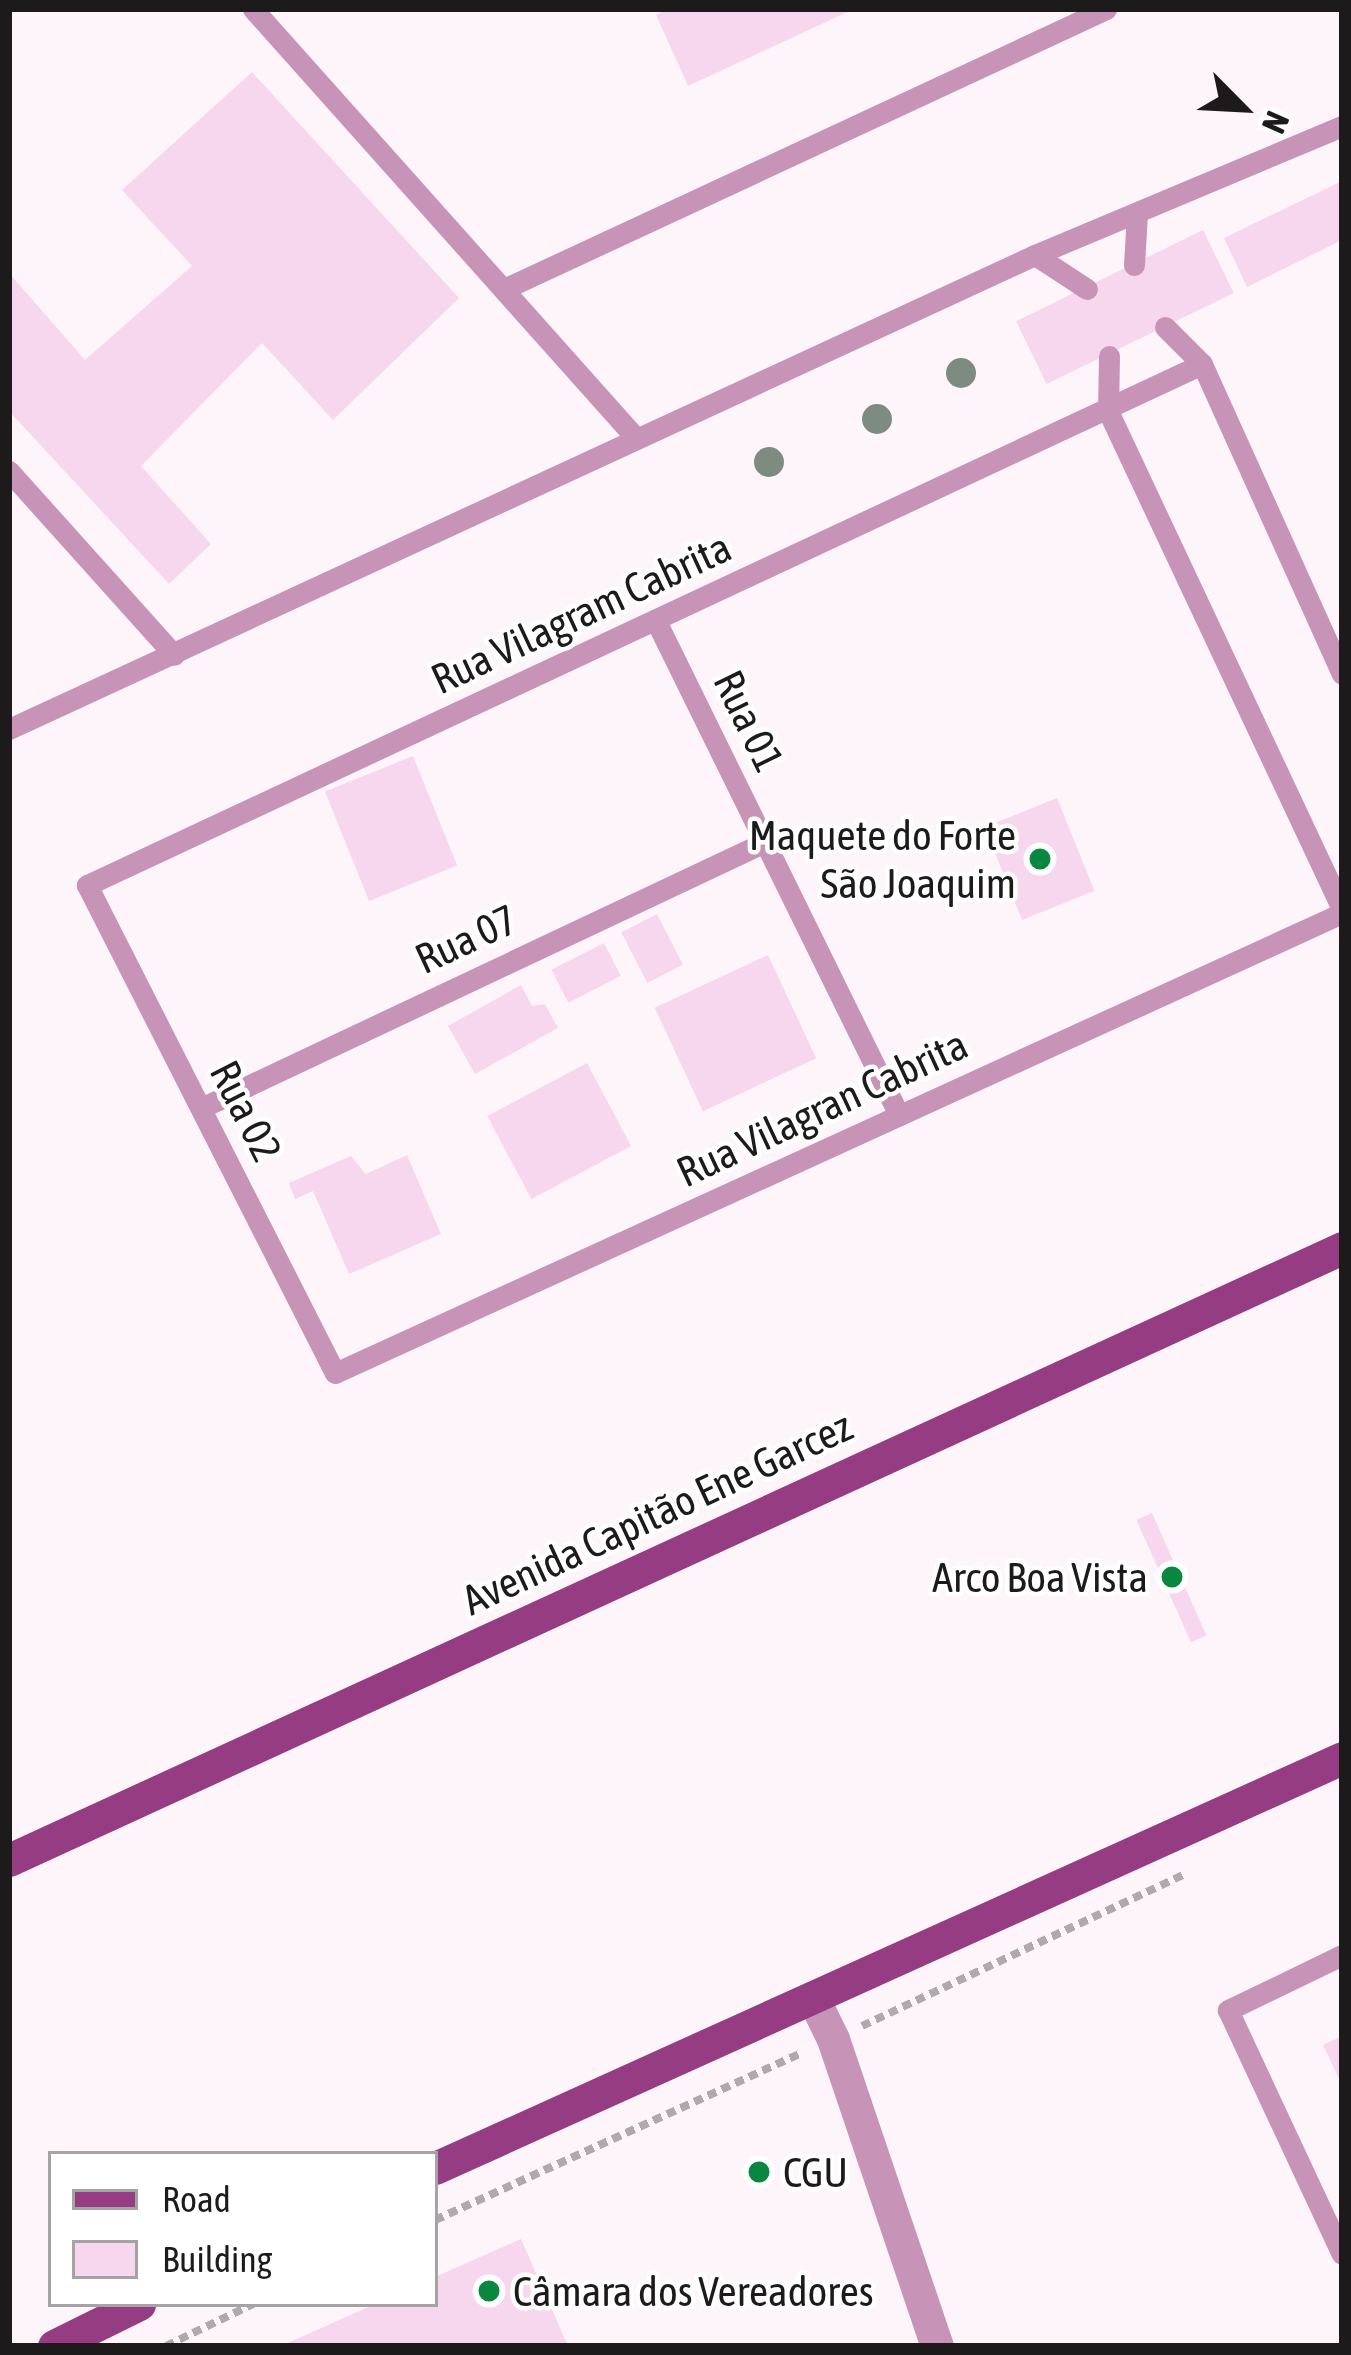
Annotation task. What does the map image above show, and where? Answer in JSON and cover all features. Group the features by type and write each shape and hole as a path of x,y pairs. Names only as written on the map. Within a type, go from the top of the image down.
{"main road":[{"name":"Avenida Capitão Ene Garcez","path":"9,1860 1342,1248"},
{"path":"438,2167 1342,1758"},
{"path":"54,2346 99,2336 136,2307"}],"street":[{"path":"814,2000 833,2039 937,2346"}],"lane":[{"path":"254,9 635,437"},
{"path":"504,290 1106,9"},
{"path":"9,729 1035,255 1342,126"},
{"path":"1134,265 1137,213"},
{"path":"1035,255 1087,289"},
{"path":"1166,327 1202,364 1342,674"},
{"path":"1109,356 1108,411 1342,911"},
{"name":"Rua Vilagram Cabrita","path":"87,885 1202,364"},
{"path":"9,471 174,655"},
{"name":"Rua 01","path":"656,621 899,1115"},
{"name":"Rua 07","path":"201,1108 765,842"},
{"name":"Rua 02","path":"87,885 335,1373"},
{"name":"Rua Vilagran Cabrita","path":"335,1373 1342,911"},
{"path":"1342,1955 1228,2011 1342,2254"}],"path":[{"path":"438,2220 1203,1866"},
{"path":"166,2346 247,2307"}],"building":[{"path":"668,9 854,9 688,86 656,15"},
{"path":"252,72 459,298 333,420 262,343 141,466 211,544 169,584 9,411 9,273 85,360 192,266 122,190"},
{"path":"1342,181 1342,240 1247,287 1224,238"},
{"path":"1203,230 1234,293 1047,384 1016,321"},
{"path":"413,756 457,865 369,901 325,792"},
{"name":"Maquete do Forte São Joaquim","path":"1057,798 1094,891 1022,920 985,827"},
{"path":"657,914 683,965 647,983 621,932"},
{"path":"604,943 621,976 568,1003 551,970"},
{"path":"768,955 816,1058 703,1111 655,1008"},
{"path":"521,985 532,1006 545,1004 558,1028 475,1074 448,1026"},
{"path":"587,1063 631,1146 531,1199 487,1116"},
{"path":"407,1155 441,1234 349,1274 313,1191 295,1199 289,1183 351,1156 366,1174"},
{"name":"Arco Boa Vista","path":"1152,1513 1207,1635 1191,1642 1136,1520"},
{"path":"1342,2036 1342,2085 1323,2045"},
{"name":"Câmara dos Vereadores","path":"521,2239 568,2346 281,2346 368,2307 438,2307 438,2276"}],"place":[{"name":"Maquete do Forte São Joaquim","path":"1040,859"},
{"name":"Arco Boa Vista","path":"1172,1577"},
{"name":"CGU","path":"759,2172"},
{"name":"Câmara dos Vereadores","path":"489,2291"}]}
